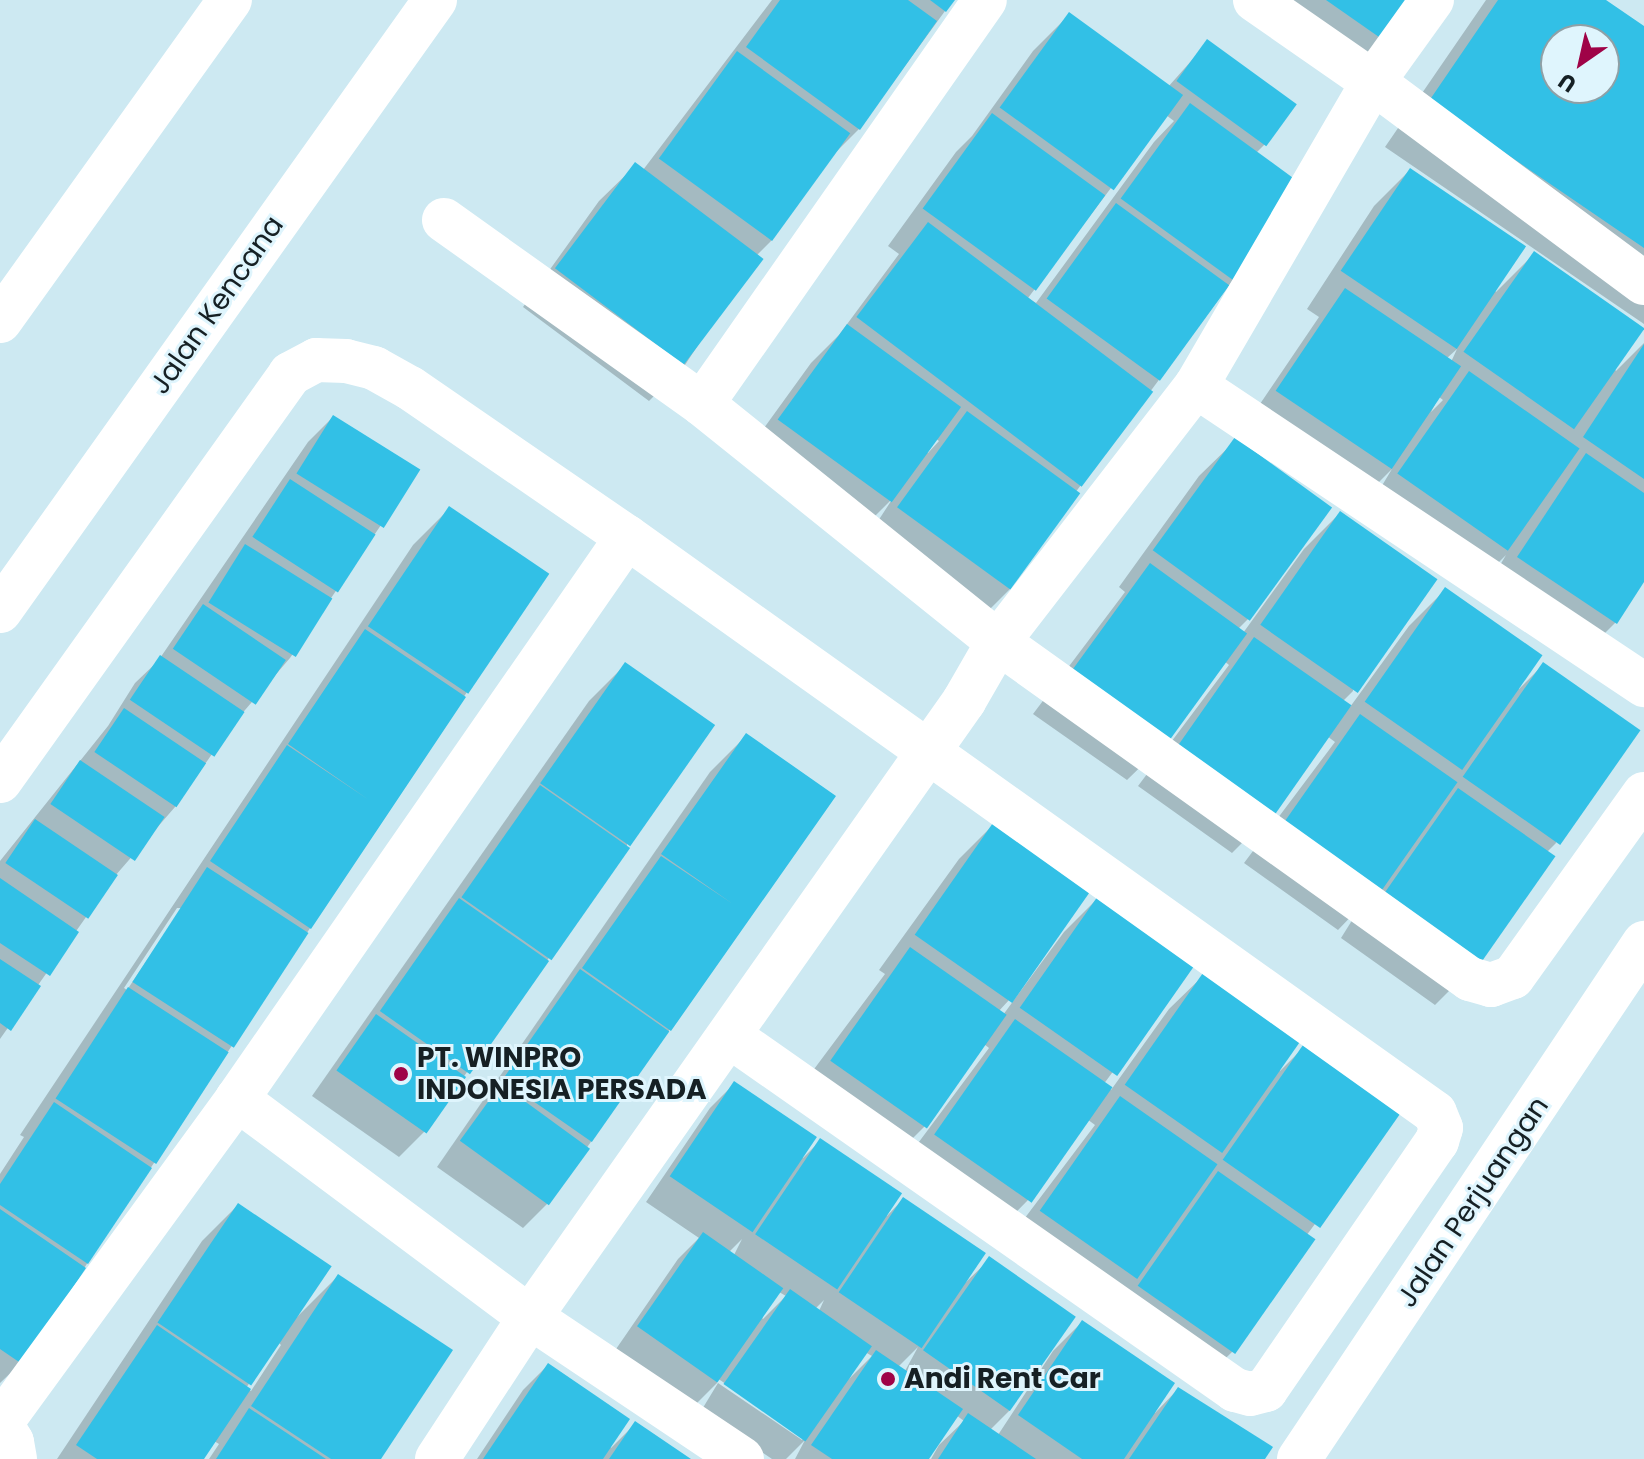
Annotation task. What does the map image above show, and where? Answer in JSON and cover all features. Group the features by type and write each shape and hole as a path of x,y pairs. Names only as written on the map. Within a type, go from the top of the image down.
{"street":[{"path":"0,321 230,0"},
{"name":"Jalan Kencana","path":"0,611 435,0"},
{"path":"702,404 985,0"},
{"path":"1255,0 1373,82 1644,283"},
{"path":"437,1459 530,1317 731,1037 964,701 998,642 1196,386 1373,82 1432,0"},
{"path":"444,220 702,404 998,642 1470,979 1491,985 1513,977 1644,794"},
{"path":"0,781 290,374 316,360 346,361 374,368 410,388 627,537 1435,1113 1441,1128 1437,1141 1266,1390 1250,1394 1235,1390 731,1037"},
{"path":"1196,386 1644,685"},
{"path":"15,1459 12,1442 0,1423 237,1099 627,537"},
{"name":"Jalan Perjuangan","path":"1299,1459 1644,943"},
{"path":"237,1099 530,1317 742,1459"}],"building":[{"path":"780,0 908,0 937,21 860,130 746,47"},
{"path":"930,0 955,0 946,12"},
{"path":"1326,0 1421,0 1389,44"},
{"path":"1498,0 1606,0 1644,26 1644,248 1429,101"},
{"path":"1069,12 1183,95 1114,190 1000,107"},
{"path":"1207,39 1297,104 1266,146 1176,81"},
{"path":"737,51 850,133 772,241 659,159"},
{"path":"1190,103 1304,186 1235,281 1121,198"},
{"path":"992,113 1105,195 1036,291 923,208"},
{"path":"635,162 764,259 684,365 555,268"},
{"path":"1410,168 1526,246 1457,349 1341,271"},
{"path":"1116,203 1229,285 1160,381 1047,298"},
{"path":"928,222 1153,392 1082,487 856,317"},
{"path":"1534,251 1644,328 1574,429 1463,352"},
{"path":"1345,288 1461,366 1392,469 1276,391"},
{"path":"847,324 961,407 892,502 778,419"},
{"path":"1644,344 1644,479 1583,437"},
{"path":"1469,371 1580,448 1508,551 1397,473"},
{"path":"967,411 1080,493 1010,590 897,507"},
{"path":"333,415 420,470 384,528 296,474"},
{"path":"1235,437 1332,508 1250,621 1153,550"},
{"path":"1586,453 1644,493 1644,582 1617,624 1517,557"},
{"path":"290,479 376,535 338,592 252,537"},
{"path":"449,506 549,574 468,694 368,626"},
{"path":"1340,511 1437,579 1358,693 1260,625"},
{"path":"245,544 332,599 296,657 208,603"},
{"path":"1150,563 1247,634 1165,747 1068,676"},
{"path":"1445,587 1542,655 1462,770 1365,702"},
{"path":"203,604 286,660 256,705 173,649"},
{"path":"365,629 466,697 311,929 210,861 287,745 369,800 288,744"},
{"path":"1254,637 1351,705 1272,818 1175,750"},
{"path":"160,655 245,712 214,757 130,700"},
{"path":"625,662 715,725 630,846 540,783"},
{"path":"1543,662 1640,730 1560,845 1463,777"},
{"path":"124,708 206,763 176,807 94,752"},
{"path":"1360,714 1457,782 1378,896 1280,828"},
{"path":"746,733 836,796 671,1031 582,968 661,856 733,904 661,854"},
{"path":"80,760 165,817 135,861 50,804"},
{"path":"540,785 630,848 552,960 461,897"},
{"path":"1458,788 1555,856 1475,971 1378,903"},
{"path":"35,819 118,875 88,919 5,863"},
{"path":"995,820 1092,888 1012,1003 915,935"},
{"path":"207,867 308,933 234,1048 132,982"},
{"path":"0,878 79,932 50,976 0,943"},
{"path":"1100,893 1197,961 1117,1076 1020,1008"},
{"path":"459,898 549,961 470,1074 380,1011"},
{"path":"910,947 1007,1015 927,1129 830,1061"},
{"path":"0,959 41,986 11,1031 0,1023"},
{"path":"580,969 669,1032 592,1142 503,1080"},
{"path":"1205,970 1302,1038 1222,1153 1125,1085"},
{"path":"128,987 229,1052 156,1164 56,1099"},
{"name":"PT. WINPRO INDONESIA PERSADA","path":"376,1014 466,1077 427,1134 336,1071"},
{"path":"1015,1019 1112,1087 1032,1203 934,1135"},
{"path":"1303,1045 1400,1113 1320,1228 1223,1160"},
{"path":"734,1081 817,1137 753,1232 670,1176"},
{"path":"501,1084 590,1149 549,1205 460,1141"},
{"path":"1120,1096 1217,1164 1137,1279 1040,1211"},
{"path":"54,1102 152,1168 88,1264 0,1205 0,1184"},
{"path":"820,1138 902,1193 837,1290 755,1234"},
{"path":"1218,1171 1315,1239 1235,1354 1138,1286"},
{"path":"903,1197 986,1253 922,1348 839,1292"},
{"path":"238,1203 332,1266 251,1386 157,1322"},
{"path":"0,1209 86,1268 22,1364 0,1349"},
{"path":"703,1232 783,1288 717,1382 637,1326"},
{"path":"989,1256 1076,1317 1010,1411 923,1350"},
{"path":"338,1274 453,1350 381,1459 331,1459 251,1406"},
{"path":"790,1289 872,1346 805,1441 723,1384"},
{"path":"1082,1320 1175,1383 1124,1459 1082,1459 1018,1415"},
{"path":"157,1325 251,1389 204,1459 97,1459 76,1445"},
{"name":"Andi Rent Car","path":"876,1350 963,1409 929,1459 832,1459 811,1445"},
{"path":"548,1363 630,1419 603,1459 483,1459"},
{"path":"1178,1387 1273,1447 1265,1459 1129,1459"},
{"path":"249,1408 326,1459 216,1459"},
{"path":"968,1413 1036,1459 938,1459"},
{"path":"635,1421 691,1459 609,1459"}],"place":[{"name":"PT. WINPRO INDONESIA PERSADA","path":"401,1074"},
{"name":"Andi Rent Car","path":"888,1379"}]}
